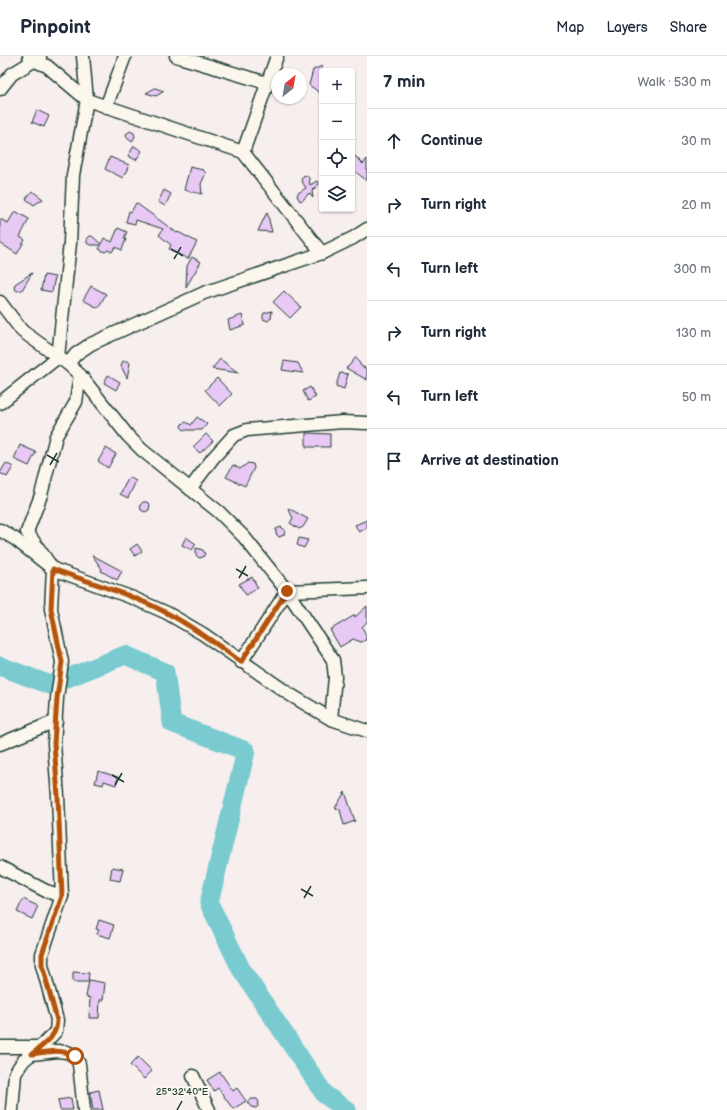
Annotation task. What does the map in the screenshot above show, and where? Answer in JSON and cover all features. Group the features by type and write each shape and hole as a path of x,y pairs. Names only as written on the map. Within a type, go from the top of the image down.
{"street":[{"path":"0,403 58,357 70,243 73,175 87,100 83,56"},
{"path":"106,107 125,56"},
{"path":"176,56 199,59 267,83"},
{"path":"243,152 277,56"},
{"path":"0,89 12,74 35,58 47,66 87,100 243,152 322,252"},
{"path":"68,364 76,354 84,348 204,293 322,252 353,238 367,229"},
{"path":"0,302 22,331 68,364 80,375 128,436 142,450 219,512 244,537 287,591 333,660 335,677 331,719"},
{"path":"12,1110 15,1074 24,1060 56,1031 57,1020 42,965 42,954 62,896 58,796 54,744 57,698 62,662 51,609 53,569 27,532 41,495 56,436 76,402 80,375"},
{"path":"190,489 213,458 234,435 238,433 247,430 343,422 367,423"},
{"path":"0,530 15,539 53,569 133,598 166,613 203,634 241,662 289,694 331,719 367,731"},
{"path":"287,591 367,588"},
{"path":"241,662 287,591"},
{"path":"0,744 56,721"},
{"path":"0,867 46,891 62,896"},
{"path":"0,1047 67,1052 75,1056 79,1064 84,1110"},
{"path":"193,1076 209,1110"}],"building":[{"path":"322,66 322,68 319,68 319,92 309,85 313,70"},
{"path":"155,88 164,91 156,96 146,93"},
{"path":"37,110 49,116 44,127 32,122"},
{"path":"130,131 134,133 135,136 132,142 127,138 126,134"},
{"path":"134,146 142,151 136,160 128,156"},
{"path":"355,156 363,164 367,159 367,181 355,171"},
{"path":"110,157 129,165 123,178 105,169"},
{"path":"190,167 203,170 206,173 201,184 202,194 184,190"},
{"path":"306,175 309,178 310,185 317,181 319,184 312,191 313,198 309,193 300,201 297,196 298,193 306,188 301,180 303,176"},
{"path":"164,190 171,194 165,206 158,202"},
{"path":"32,191 43,199 34,205 26,199"},
{"path":"136,203 177,233 178,232 197,242 188,259 169,249 171,245 159,235 163,229 136,220 135,224 126,222 129,211 131,212"},
{"path":"15,211 29,219 20,237 25,240 17,254 0,243 0,219 8,223"},
{"path":"267,212 272,232 258,231"},
{"path":"118,228 127,232 124,238 126,239 122,250 115,247 112,252 108,250 105,252 99,249 101,245 90,245 87,243 87,239 90,236 101,244 104,238 112,242"},
{"path":"192,257 201,262 186,287 187,266"},
{"path":"32,273 22,290 17,291 14,288 15,284"},
{"path":"44,275 55,277 52,292 41,290"},
{"path":"91,286 106,294 98,308 83,300"},
{"path":"284,291 301,307 290,318 273,302"},
{"path":"272,311 271,318 268,321 263,319 264,313"},
{"path":"242,315 245,325 230,330 228,320"},
{"path":"356,357 361,366 367,369 367,380 346,368"},
{"path":"220,359 239,373 212,369"},
{"path":"123,361 130,363 127,378 121,366"},
{"path":"284,361 298,363 303,373 282,370"},
{"path":"340,373 348,374 344,389 336,386"},
{"path":"108,375 120,382 116,390 104,383"},
{"path":"217,378 232,394 220,406 205,390"},
{"path":"310,387 316,397 308,401 303,391"},
{"path":"197,417 207,424 202,430 184,430 181,427 182,424 186,422 191,425"},
{"path":"306,433 330,434 330,447 306,447"},
{"path":"206,434 213,441 200,453 193,447"},
{"path":"20,445 36,452 29,466 14,459"},
{"path":"106,448 116,454 108,468 98,461"},
{"path":"6,463 13,467 7,477 0,473"},
{"path":"248,463 253,464 254,468 245,486 226,477 233,465 240,469"},
{"path":"129,477 136,481 128,498 120,494"},
{"path":"143,502 147,502 150,505 149,510 145,512 141,510 140,505"},
{"path":"288,508 308,519 303,527 299,529 290,523 293,518"},
{"path":"367,520 367,528 359,532 355,525"},
{"path":"281,527 285,530 284,535 279,537 276,534 276,529"},
{"path":"186,537 196,544 192,550 182,545"},
{"path":"299,538 308,540 304,548 297,545"},
{"path":"137,544 142,551 135,556 130,549"},
{"path":"196,548 203,550 205,554 203,557 199,558 196,555"},
{"path":"92,555 122,571 117,580 101,571 102,569"},
{"path":"252,577 258,588 246,595 239,584"},
{"path":"367,606 367,622 362,627 366,635 366,640 361,642 353,639 340,647 330,630 355,615 355,617"},
{"path":"98,771 118,777 116,785 104,781 103,785 95,783"},
{"path":"345,792 355,821 344,825 340,810 335,808"},
{"path":"112,867 123,869 120,881 110,879"},
{"path":"23,899 38,906 32,919 17,912"},
{"path":"99,920 114,925 110,938 97,934 99,930 96,929"},
{"path":"73,972 89,973 88,982 73,982"},
{"path":"89,980 105,983 103,1000 100,1000 99,1018 89,1018 90,998 86,997"},
{"path":"138,1057 152,1071 144,1079 130,1065"},
{"path":"220,1072 233,1091 237,1088 246,1101 233,1109 218,1088 214,1091 207,1080"},
{"path":"99,1090 103,1110 93,1110 90,1092"},
{"path":"71,1098 73,1110 60,1110 58,1100"},
{"path":"252,1099 257,1099 259,1102 256,1108 251,1107 247,1102"}],"waterway":[{"path":"0,666 50,685 125,655 165,672 172,723 246,751 209,903 241,969 325,1095 347,1110"}],"route":[{"path":"75,1056 67,1052 57,1051 32,1054 56,1031 57,1026 57,1020 42,965 42,954 45,942 62,896 58,796 54,744 57,698 62,662 51,609 53,569 133,598 166,613 203,634 241,662 287,591"}]}
